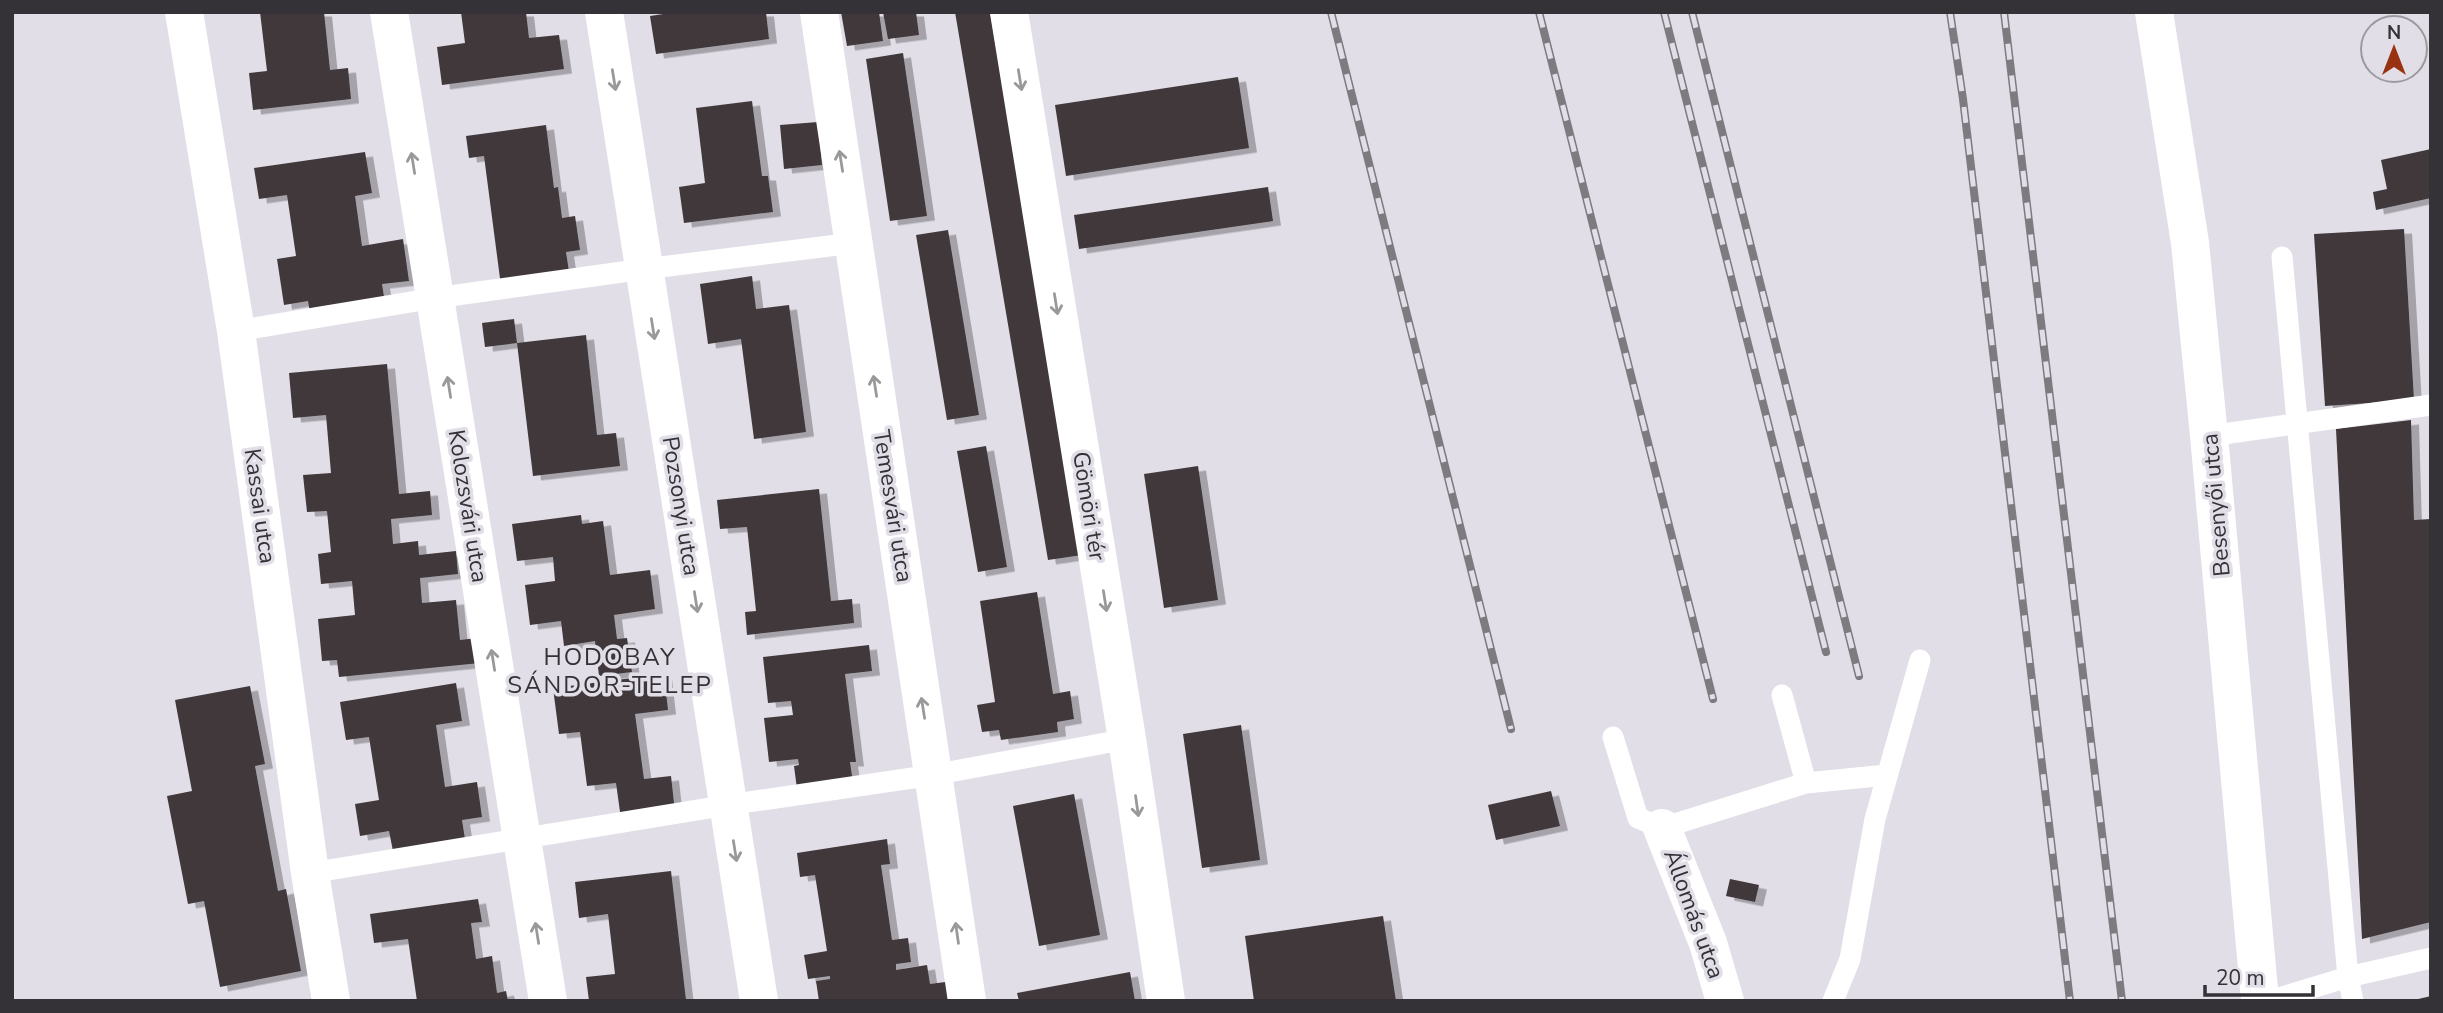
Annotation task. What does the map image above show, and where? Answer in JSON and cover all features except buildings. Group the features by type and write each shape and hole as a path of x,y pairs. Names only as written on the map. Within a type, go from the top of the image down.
{"street":[{"name":"Kassai utca","path":"184,12 236,331 310,873 331,1001"},
{"name":"Kolozsvári utca","path":"389,12 548,1001"},
{"name":"Pozsonyi utca","path":"604,12 759,1001"},
{"name":"Temesvári utca","path":"819,12 967,1001"},
{"name":"Gömöri tér","path":"1009,12 1127,738 1166,1001"},
{"name":"Besenyői utca","path":"2154,12 2190,243 2260,1001"},
{"name":"Állomás utca","path":"1662,828 1707,943 1725,1001"}],"lane":[{"path":"236,331 435,298 853,243"},
{"path":"2282,257 2348,977 2353,1001"},
{"path":"2209,436 2431,405"},
{"path":"1833,1001 1850,959 1875,818 1920,660"},
{"path":"1782,695 1806,783"},
{"path":"1613,737 1639,818 1662,828 1806,783 1887,775"},
{"path":"310,873 728,805 933,775 1127,738"},
{"path":"2269,1001 2348,977 2431,958"}],"railway":[{"path":"1331,12 1511,729"},
{"path":"1539,12 1713,699"},
{"path":"1664,12 1826,652"},
{"path":"1692,12 1859,676"},
{"path":"1950,12 1963,99 2070,1001"},
{"path":"2004,12 2122,1001"}],"district":[{"name":"HODOBAY SÁNDOR-TELEP","path":"610,671"}]}
